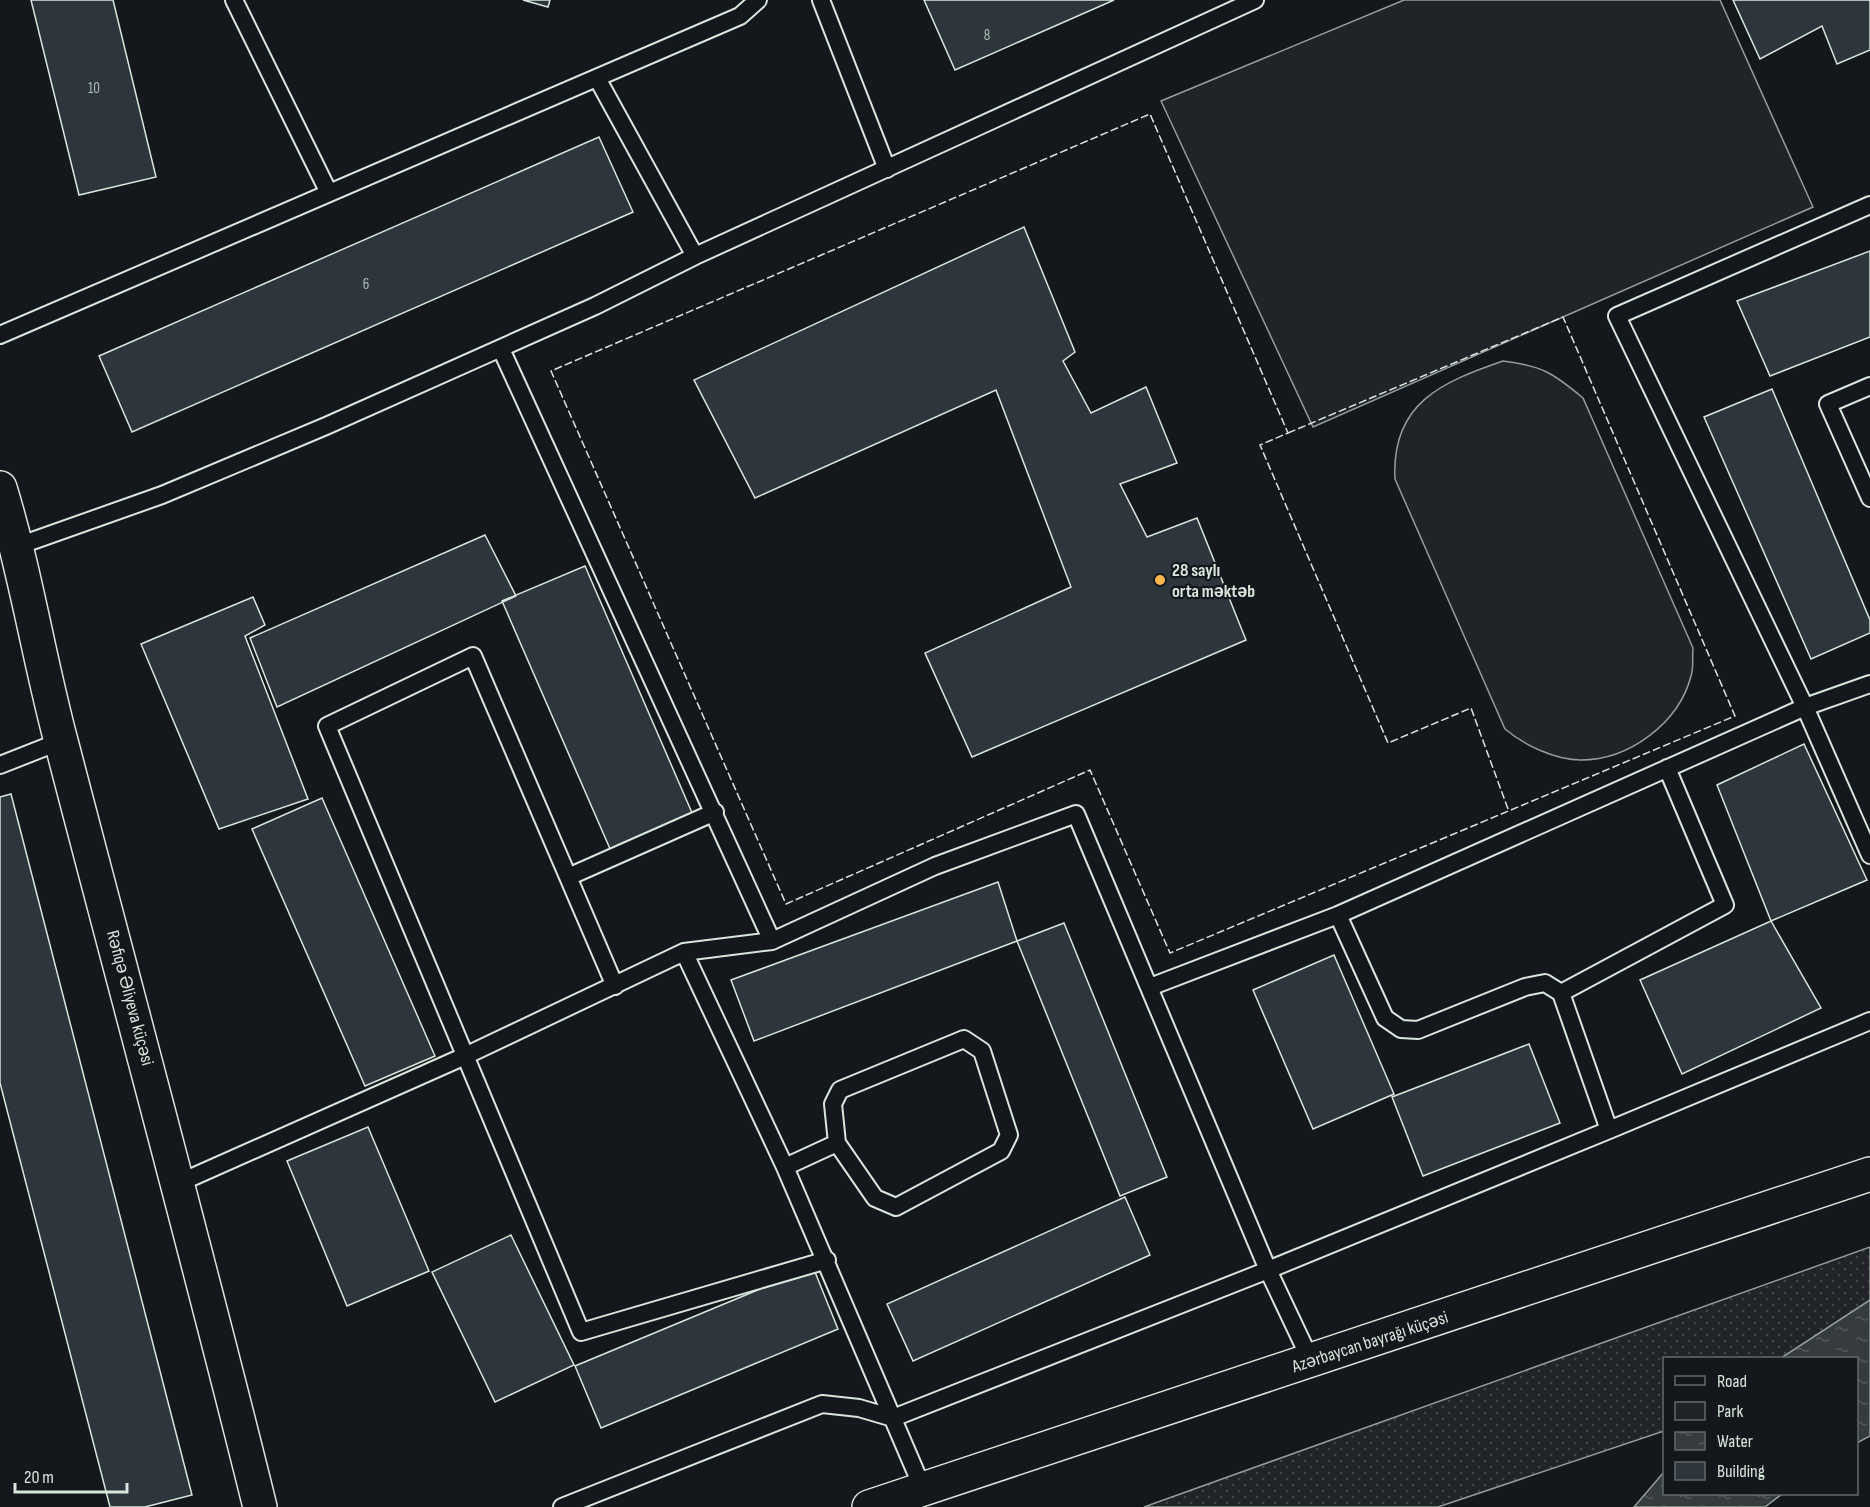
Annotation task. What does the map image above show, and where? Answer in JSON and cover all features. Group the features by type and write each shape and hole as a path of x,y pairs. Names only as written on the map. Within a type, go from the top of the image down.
{"street":[{"name":"Rəfiqə Əliyeva küçəsi","path":"0,488 18,546 61,741 179,1183 260,1507"},
{"name":"Azərbaycan bayrağı küçəsi","path":"869,1507 1870,1174"}],"lane":[{"path":"234,0 329,193"},
{"path":"0,335 740,16 758,0"},
{"path":"821,0 886,169"},
{"path":"18,546 162,495 501,349 595,306 695,256 1255,0"},
{"path":"597,78 695,256"},
{"path":"1870,205 1617,316 1805,707 1870,855"},
{"path":"501,349 715,812 772,941"},
{"path":"1870,386 1828,404 1870,498"},
{"path":"615,986 473,656 327,726 581,1332 827,1260"},
{"path":"1150,987 1338,915 1805,707 1870,684"},
{"path":"0,765 61,741"},
{"path":"1561,993 1725,904 1667,768"},
{"path":"568,878 715,812"},
{"path":"179,1183 465,1056 684,952 772,941 935,866 1076,814 1268,1270 1311,1361"},
{"path":"1338,915 1385,1018 1401,1029 1418,1030 1525,987 1545,983 1561,993 1609,1130"},
{"path":"684,952 827,1260 923,1489"},
{"path":"562,1507 822,1404 859,1408 893,1418 1268,1270 1870,1021"},
{"path":"964,1039 982,1051 1009,1135 1001,1151 896,1207 875,1198 837,1143 833,1104 840,1090 964,1039"},
{"path":"785,1167 837,1143"}],"green space":[{"path":"1404,0 1720,0 1813,207 1313,427 1161,101"},
{"path":"1503,361 1528,365 1547,372 1583,398 1693,648 1692,673 1676,709 1664,723 1634,746 1599,758 1581,760 1551,754 1521,741 1505,729 1395,479 1396,453 1402,431 1411,414 1425,399 1441,388"},
{"path":"1870,1247 1870,1362 1858,1357 1663,1357 1663,1431 1438,1507 1144,1507"}],"water":[{"path":"1870,1300 1870,1436 1858,1442 1858,1357 1783,1357"},
{"path":"1663,1473 1663,1495 1781,1495 1765,1507 1634,1507"}],"building":[{"path":"31,0 113,0 156,177 79,195"},
{"path":"523,0 550,0 548,7"},
{"path":"924,0 1114,0 955,70"},
{"path":"1733,0 1870,0 1870,50 1837,64 1822,26 1760,59"},
{"path":"599,137 633,212 132,432 99,356"},
{"path":"1024,227 1075,352 1063,361 1091,413 1146,387 1177,463 1120,484 1147,537 1197,518 1246,640 972,757 925,653 1071,587 996,390 755,498 694,380"},
{"path":"1870,251 1870,337 1770,376 1737,301"},
{"path":"1772,389 1870,620 1870,633 1811,659 1704,417"},
{"path":"485,535 516,596 277,707 250,638"},
{"path":"585,566 693,815 611,851 502,601"},
{"path":"253,597 265,625 245,636 308,799 219,829 141,644"},
{"path":"1804,744 1867,880 1771,921 1717,785"},
{"path":"11,794 192,1495 145,1507 110,1507 0,1083 0,797"},
{"path":"322,798 435,1056 365,1086 252,829"},
{"path":"998,882 1017,941 754,1041 731,980"},
{"path":"1771,921 1821,1008 1682,1074 1640,980"},
{"path":"1064,923 1167,1177 1120,1196 1017,941"},
{"path":"1334,955 1394,1094 1313,1129 1253,990"},
{"path":"1529,1044 1560,1123 1423,1176 1392,1097"},
{"path":"368,1127 429,1271 347,1306 287,1161"},
{"path":"1125,1197 1150,1255 913,1361 887,1304"},
{"path":"511,1235 574,1365 495,1402 432,1272"},
{"path":"813,1267 838,1329 601,1428 575,1366"}],"fence":[{"path":"1288,433 1563,317 1735,716 1170,953 1090,770 786,904 551,371 1150,114 1288,433 1260,445 1388,743 1471,708 1508,809"}],"place":[{"name":"28 saylı orta məktəb","path":"1160,580"}]}
